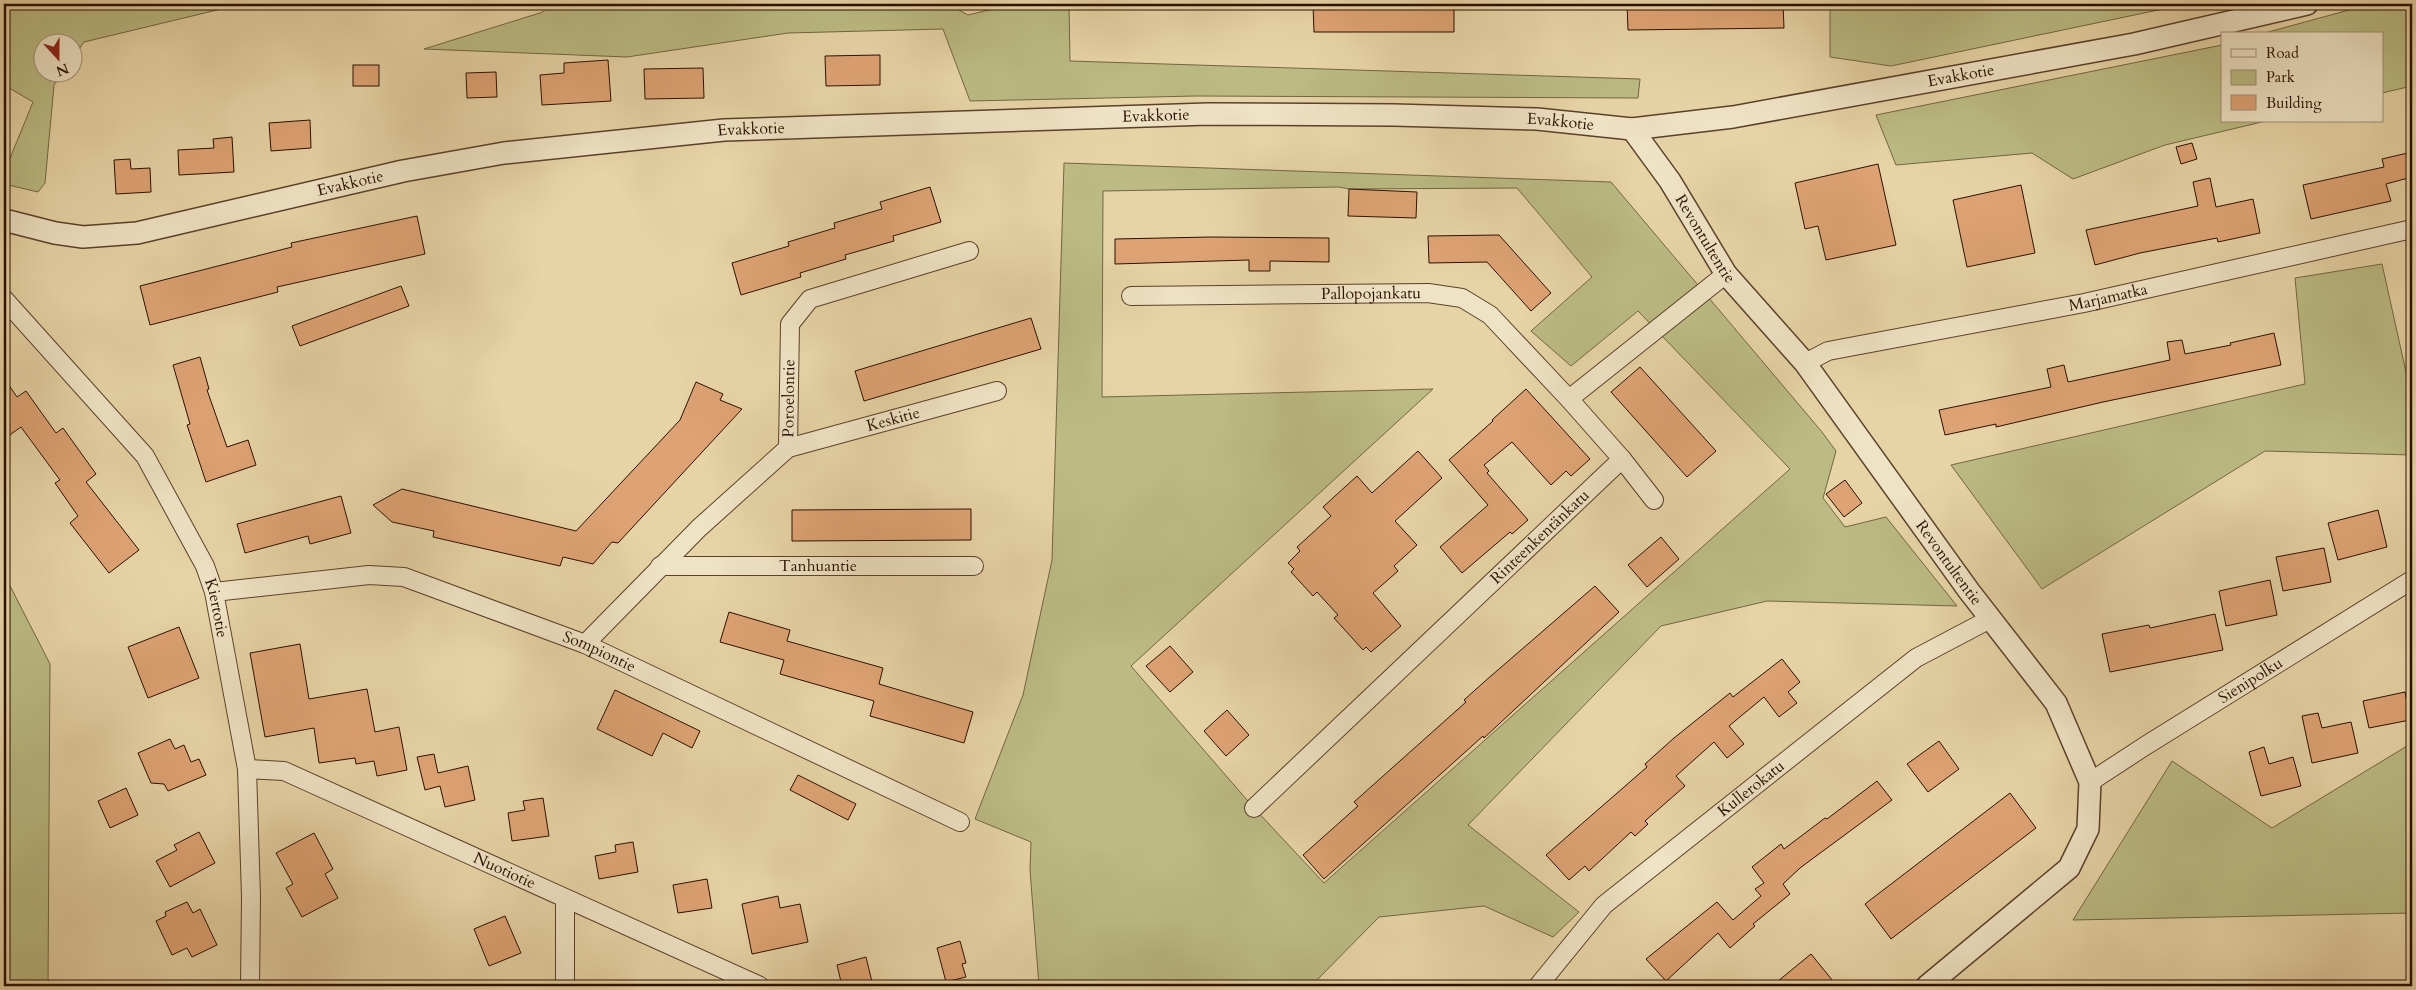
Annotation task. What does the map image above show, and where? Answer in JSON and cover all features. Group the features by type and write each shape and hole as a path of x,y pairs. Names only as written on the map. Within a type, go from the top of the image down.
{"street":[{"name":"Evakkotie","path":"4,220 55,234 84,237 137,233 403,171 504,153 724,130 1208,114 1394,115 1537,119 1632,129 1733,117 2134,44 2307,4"},
{"name":"Revontultentie","path":"1632,129 1670,181 1726,274 1805,362 1990,620 2056,704 2090,782 2088,829 2069,868 1927,986"},
{"name":"Marjamatka","path":"1805,362 1828,351 2084,303 2412,229"},
{"name":"Poroelontie","path":"585,644 660,566 788,448 790,324 810,299 969,251"},
{"path":"1654,500 1622,459 1569,399 1726,274"},
{"name":"Pallopojankatu","path":"1131,296 1428,293 1462,298 1490,315 1569,399"},
{"name":"Kiertotie","path":"4,299 145,456 205,566 214,592 246,769 251,897 250,986"},
{"name":"Keskitie","path":"788,448 997,391"},
{"name":"Rinteenkentänkatu","path":"1254,808 1622,459"},
{"name":"Tanhuantie","path":"660,566 974,566"},
{"name":"Sompiontie","path":"214,592 369,575 404,577 585,644 960,822"},
{"name":"Sienipolku","path":"2090,782 2412,580"},
{"name":"Kullerokatu","path":"1538,986 1604,905 1916,658 1990,620"},
{"name":"Nuotiotie","path":"246,769 284,771 760,986"},
{"path":"565,898 565,986"}],"green space":[{"path":"4,4 242,4 84,42 82,45 82,32 32,32 32,82 56,82 54,85 45,183 38,192 4,184 4,173 33,102 4,85"},
{"path":"550,4 948,4 968,15 993,9 995,4 1069,4 1070,61 1640,79 1638,98 1196,96 970,101 943,29 788,33 627,57 424,49 543,12"},
{"path":"1830,4 2187,4 1891,66 1830,57"},
{"path":"2371,4 2412,4 2412,86 2384,93 2384,32 2268,32"},
{"path":"2221,45 2221,122 2262,122 2165,145 2073,179 2032,153 1896,165 1876,115"},
{"path":"1064,163 1611,182 1836,451 1823,498 1845,527 1886,517 1957,606 1767,601 1661,626 1468,825 1579,912 1553,937 1484,906 1379,917 1311,986 1039,986 1030,870 1031,842 975,819 1023,695 1052,560","holes":["1339,187 1349,189 1517,188 1592,277 1531,331 1571,366 1638,311 1790,469 1324,883 1254,808 1131,666 1433,389 1102,397 1103,191"]},
{"path":"2382,264 2412,399 2412,455 2265,451 2042,589 1951,465 2305,384 2295,278"},
{"path":"4,574 50,664 48,986 4,986"},
{"path":"2412,743 2412,913 2073,920 2172,761 2272,828"}],"building":[{"path":"1313,4 1454,4 1454,32 1314,32"},
{"path":"1627,4 1783,4 1784,28 1628,30"},
{"path":"880,55 880,85 826,86 825,56"},
{"path":"608,60 611,101 542,105 540,75 564,73 564,63"},
{"path":"353,65 379,65 379,86 353,86"},
{"path":"703,68 704,98 645,99 644,69"},
{"path":"496,72 497,97 467,98 466,73"},
{"path":"310,120 311,148 271,151 269,123"},
{"path":"232,137 234,172 179,175 178,150 214,148 213,139"},
{"path":"2192,143 2197,159 2181,164 2176,147"},
{"path":"2412,152 2412,177 2386,184 2391,201 2311,219 2303,185 2384,167 2382,159"},
{"path":"130,159 131,169 150,168 151,192 116,194 114,160"},
{"path":"1878,164 1896,245 1826,260 1818,226 1805,229 1795,183"},
{"path":"2210,178 2216,207 2253,199 2260,233 2218,242 2217,238 2140,253 2095,265 2086,230 2198,206 2193,182"},
{"path":"2021,185 2035,253 1967,267 1953,200"},
{"path":"930,187 941,222 893,236 894,241 845,255 846,259 800,273 801,277 741,295 732,263 789,246 788,242 835,228 834,223 882,209 880,202"},
{"path":"1349,189 1417,192 1416,218 1348,216"},
{"path":"417,216 425,254 277,287 278,292 150,325 140,286 292,247 291,243"},
{"path":"1499,235 1551,293 1531,311 1487,262 1429,263 1428,236"},
{"path":"1210,237 1329,238 1329,262 1270,261 1270,271 1249,271 1249,260 1115,264 1115,239"},
{"path":"401,286 409,306 300,346 292,326"},
{"path":"1031,318 1041,349 864,401 855,371"},
{"path":"2274,333 2281,365 2103,402 1996,427 1996,424 1945,435 1939,410 2051,387 2047,369 2064,365 2068,382 2170,360 2167,342 2182,340 2185,354 2231,345 2230,343"},
{"path":"200,357 209,389 207,390 227,447 248,440 256,465 206,482 187,425 190,424 173,365"},
{"path":"1640,367 1716,451 1687,477 1611,392"},
{"path":"4,378 17,397 26,391 56,433 63,428 96,474 86,482 139,550 109,573 70,523 78,516 55,483 60,480 21,427 4,439"},
{"path":"696,382 723,394 720,400 742,409 618,543 612,542 593,564 563,557 560,566 433,537 434,531 392,522 373,505 402,489 576,531 680,420"},
{"path":"1526,389 1590,459 1571,476 1566,471 1551,485 1512,442 1484,465 1489,471 1487,473 1528,520 1512,534 1510,532 1462,573 1440,547 1488,505 1449,460"},
{"path":"1418,451 1442,478 1395,521 1417,545 1394,566 1398,571 1373,593 1401,626 1371,652 1366,647 1363,650 1334,618 1338,615 1317,592 1313,596 1291,572 1294,569 1288,563 1300,551 1297,547 1331,516 1323,507 1357,476 1372,493"},
{"path":"1845,480 1862,503 1844,517 1826,494"},
{"path":"341,496 351,533 310,544 308,536 245,553 237,524"},
{"path":"971,509 971,540 792,541 792,510"},
{"path":"2378,510 2387,547 2338,560 2328,523"},
{"path":"1661,537 1679,559 1647,587 1628,565"},
{"path":"2324,548 2331,582 2283,591 2276,557"},
{"path":"2270,580 2277,615 2226,626 2219,591"},
{"path":"1595,586 1619,612 1484,738 1483,736 1324,879 1303,855 1358,806 1354,802 1466,702 1464,700"},
{"path":"729,612 790,630 787,641 883,668 879,684 973,712 964,743 870,716 874,701 780,674 784,660 720,642"},
{"path":"2215,614 2223,650 2110,672 2102,634 2149,625 2150,628"},
{"path":"179,627 199,678 148,698 128,647"},
{"path":"300,644 309,699 367,689 375,732 399,727 407,770 377,776 374,761 356,764 355,758 319,763 314,728 265,737 250,653"},
{"path":"1170,646 1193,672 1170,692 1146,666"},
{"path":"1782,659 1800,682 1788,692 1797,703 1779,717 1764,697 1729,726 1744,744 1727,758 1714,742 1676,776 1685,786 1645,821 1648,824 1635,836 1631,832 1589,871 1585,866 1569,880 1546,855 1647,767 1645,764 1674,738 1730,693 1733,697"},
{"path":"615,690 700,731 692,748 663,733 652,756 597,729"},
{"path":"2405,692 2410,720 2369,728 2363,701"},
{"path":"1227,710 1249,735 1226,756 1204,731"},
{"path":"2318,713 2322,728 2351,722 2358,753 2312,763 2302,716"},
{"path":"170,739 175,749 184,745 191,762 199,759 206,775 168,791 164,784 151,783 138,753"},
{"path":"1939,741 1959,769 1928,792 1907,764"},
{"path":"2264,747 2269,764 2293,757 2301,786 2261,796 2249,752"},
{"path":"434,754 438,773 468,766 475,800 445,807 440,786 425,790 417,757"},
{"path":"798,775 856,804 848,820 790,790"},
{"path":"1877,781 1892,800 1800,868 1783,884 1790,894 1753,924 1755,926 1730,948 1718,933 1666,981 1646,959 1717,902 1733,920 1761,896 1755,889 1764,883 1752,867 1781,844 1784,849"},
{"path":"126,788 138,815 110,828 98,801"},
{"path":"2010,793 2036,828 1891,939 1865,904"},
{"path":"543,798 549,836 512,841 508,813 525,810 523,801"},
{"path":"199,832 215,863 170,887 156,861 177,850 174,845"},
{"path":"314,833 333,869 325,874 338,898 302,917 286,888 293,884 276,853"},
{"path":"633,842 638,872 599,879 595,856 616,852 615,845"},
{"path":"707,879 712,908 678,913 673,885"},
{"path":"778,896 780,908 800,904 808,942 752,954 742,904"},
{"path":"187,902 193,913 200,909 217,945 192,957 187,948 172,955 156,921 166,916 165,912"},
{"path":"505,916 521,953 489,966 474,929"},
{"path":"960,941 966,963 962,964 966,977 946,982 937,948"},
{"path":"1811,954 1837,986 1772,986"},
{"path":"866,957 873,986 842,986 837,965"}]}
